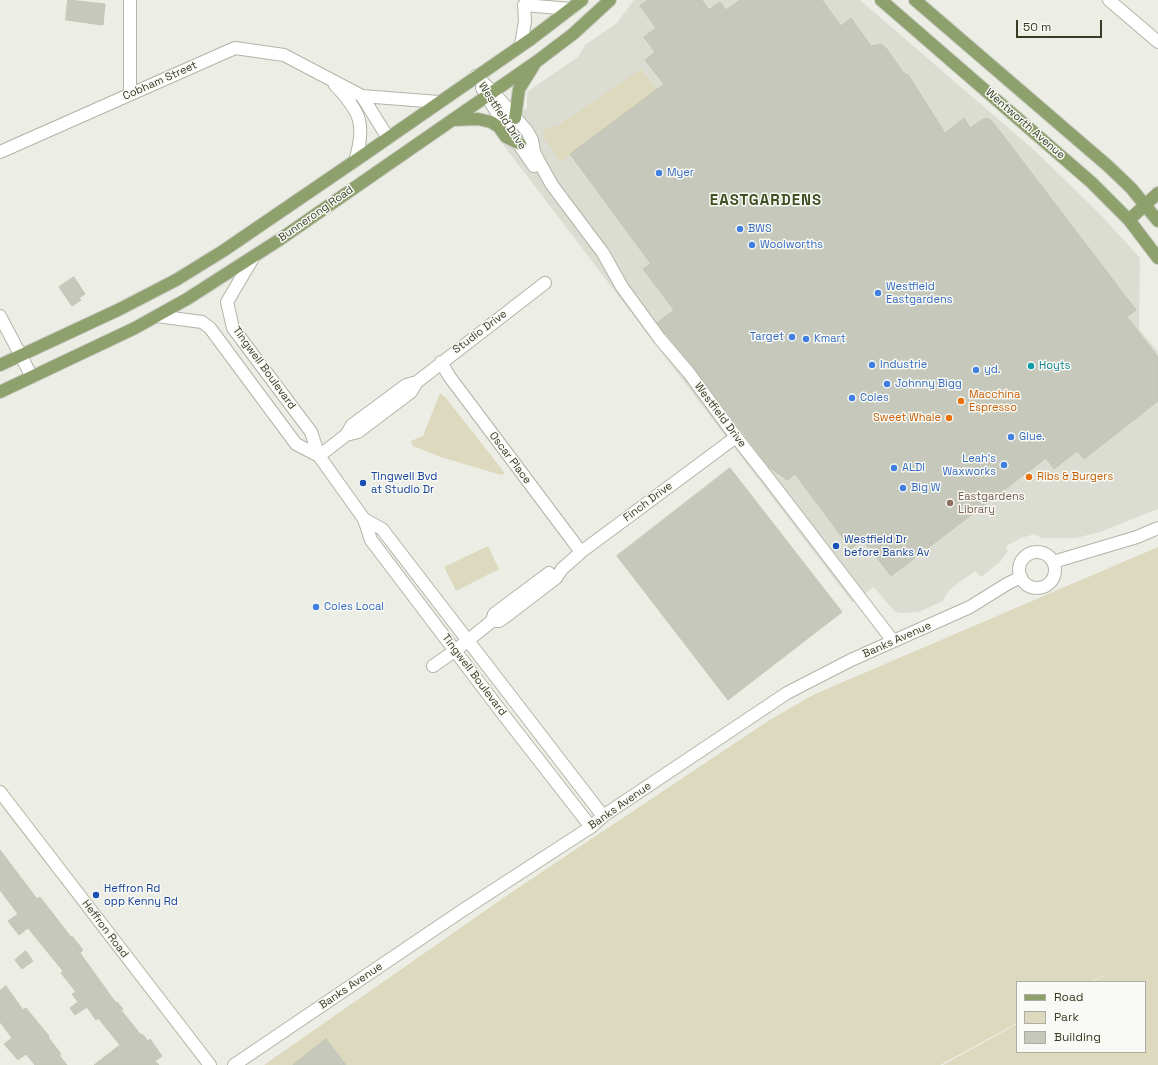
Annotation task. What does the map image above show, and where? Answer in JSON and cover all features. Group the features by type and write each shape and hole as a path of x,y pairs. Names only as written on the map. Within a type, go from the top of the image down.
{"main road":[{"name":"Bunnerong Road","path":"0,365 120,309 176,280 223,251 355,162 572,9 582,0"},
{"name":"Bunnerong Road","path":"0,392 135,328 187,299 253,258 536,62 573,34 610,0"},
{"name":"Wentworth Avenue","path":"881,0 1091,182 1129,220 1158,258"},
{"name":"Wentworth Avenue","path":"915,0 1108,166 1146,205 1158,221"},
{"path":"515,118 519,90 536,62"},
{"path":"452,120 478,119 492,122 499,127 506,137 520,144"},
{"path":"1129,220 1158,193"}],"street":[{"path":"130,0 130,94"},
{"path":"1109,0 1158,42"},
{"path":"521,45 524,21 520,3 572,9"},
{"name":"Cobham Street","path":"0,152 235,48 284,55 362,96 439,102"},
{"name":"Cobham Street","path":"323,75 351,103 359,117 361,130 360,145 355,162"},
{"name":"Westfield Drive","path":"476,76 490,94 537,170 544,179 552,185"},
{"name":"Westfield Drive","path":"490,94 527,131 532,140 534,152 552,185 603,253 622,287 660,339 689,373 736,437 893,641"},
{"name":"Cobham Street","path":"362,96 388,138"},
{"name":"Tingwell Boulevard","path":"253,258 227,302 233,328 311,432 319,456 364,519 371,540 591,827"},
{"name":"Studio Drive","path":"319,456 346,435 358,432 411,392 417,382 441,362 545,284"},
{"path":"0,316 32,377"},
{"name":"Tingwell Boulevard","path":"157,316 202,322 210,328 296,444 319,456"},
{"name":"Oscar Place","path":"441,362 449,376 582,552"},
{"name":"Finch Drive","path":"433,666 456,650 492,621 499,621 505,617 556,578 562,569 582,552 736,437"},
{"name":"Tingwell Boulevard","path":"364,519 382,529 603,816"},
{"path":"1053,562 1137,538 1158,528"},
{"path":"1034,552 1048,556 1053,562 1055,566 1054,577 1048,585 1032,588 1024,582 1021,577 1020,566 1022,561 1034,552"},
{"name":"Banks Avenue","path":"232,1064 591,827 603,816 787,693 818,676 970,606 1021,577"},
{"name":"Heffron Road","path":"0,792 210,1065"}],"shaded area":[{"name":"Westfield Eastgardens","path":"634,0 860,0 1035,151 1099,213 1140,258 1139,329 1158,352 1158,509 1100,532 1076,538 1041,538 1035,534 1021,538 1006,546 1008,551 1000,562 981,577 975,571 949,590 943,601 919,612 895,612 874,587 852,602 495,134 527,108 527,92 578,57 585,45 617,23"}],"green space":[{"path":"641,69 657,89 561,162 546,141 543,134 545,130 557,126"},
{"path":"440,393 445,397 504,472 504,474 501,475 441,457 413,446 411,441 423,436"},
{"path":"488,546 499,569 456,591 444,567"},
{"path":"1158,547 1158,1065 943,1065 1016,1025 1016,1053 1146,1053 1146,981 1095,981 1114,970 1093,981 1016,981 1016,1024 940,1065 264,1065 512,892 768,721 815,694"}],"building":[{"path":"68,0 105,4 103,25 66,20"},
{"name":"Westfield Eastgardens","path":"648,0 702,0 709,10 720,2 726,10 740,0 822,0 841,26 851,18 871,46 881,44 886,48 903,72 909,76 945,133 964,118 970,128 987,118 992,121 1136,310 1127,317 1158,357 1158,401 1084,459 1077,451 1054,469 1046,458 891,576 863,540 851,549 795,474 787,480 769,467 695,369 657,323 674,310 643,269 651,264 570,154 664,84 645,60 655,52 644,37 656,28 640,6"},
{"path":"74,277 85,294 79,298 81,300 72,306 59,287"},
{"path":"730,468 842,612 728,700 617,556"},
{"path":"0,850 37,899 40,897 83,950 80,953 116,1003 117,1002 123,1009 121,1010 141,1035 142,1034 148,1041 150,1039 162,1056 155,1061 159,1065 94,1065 120,1045 98,1018 96,1020 87,1007 75,1015 70,1008 78,1002 72,994 76,992 61,973 63,971 28,928 19,935 8,921 18,914 0,890"},
{"path":"26,951 33,961 22,969 15,960"},
{"path":"6,986 23,1010 26,1008 49,1036 48,1037 61,1054 59,1055 67,1065 35,1065 26,1054 18,1060 4,1044 12,1038 0,1022 0,991"},
{"path":"326,1039 346,1065 293,1065"}],"place":[{"name":"Myer","path":"659,173"},
{"name":"BWS","path":"740,229"},
{"name":"Woolworths","path":"752,245"},
{"name":"Westfield Eastgardens","path":"878,293"},
{"name":"Target","path":"792,337"},
{"name":"Kmart","path":"806,339"},
{"name":"Industrie","path":"872,365"},
{"name":"Hoyts","path":"1031,366"},
{"name":"yd.","path":"976,370"},
{"name":"Johnny Bigg","path":"887,384"},
{"name":"Coles","path":"852,398"},
{"name":"Macchina Espresso","path":"961,401"},
{"name":"Sweet Whale","path":"949,418"},
{"name":"Glue.","path":"1011,437"},
{"name":"Leah’s Waxworks","path":"1004,465"},
{"name":"ALDI","path":"894,468"},
{"name":"Ribs & Burgers","path":"1029,477"},
{"name":"Tingwell Bvd at Studio Dr","path":"363,483"},
{"name":"Big W","path":"903,488"},
{"name":"Eastgardens Library","path":"950,503"},
{"name":"Westfield Dr before Banks Av","path":"836,546"},
{"name":"Coles Local","path":"316,607"},
{"name":"Heffron Rd opp Kenny Rd","path":"96,895"}],"district":[{"name":"EASTGARDENS","path":"766,201"}]}
